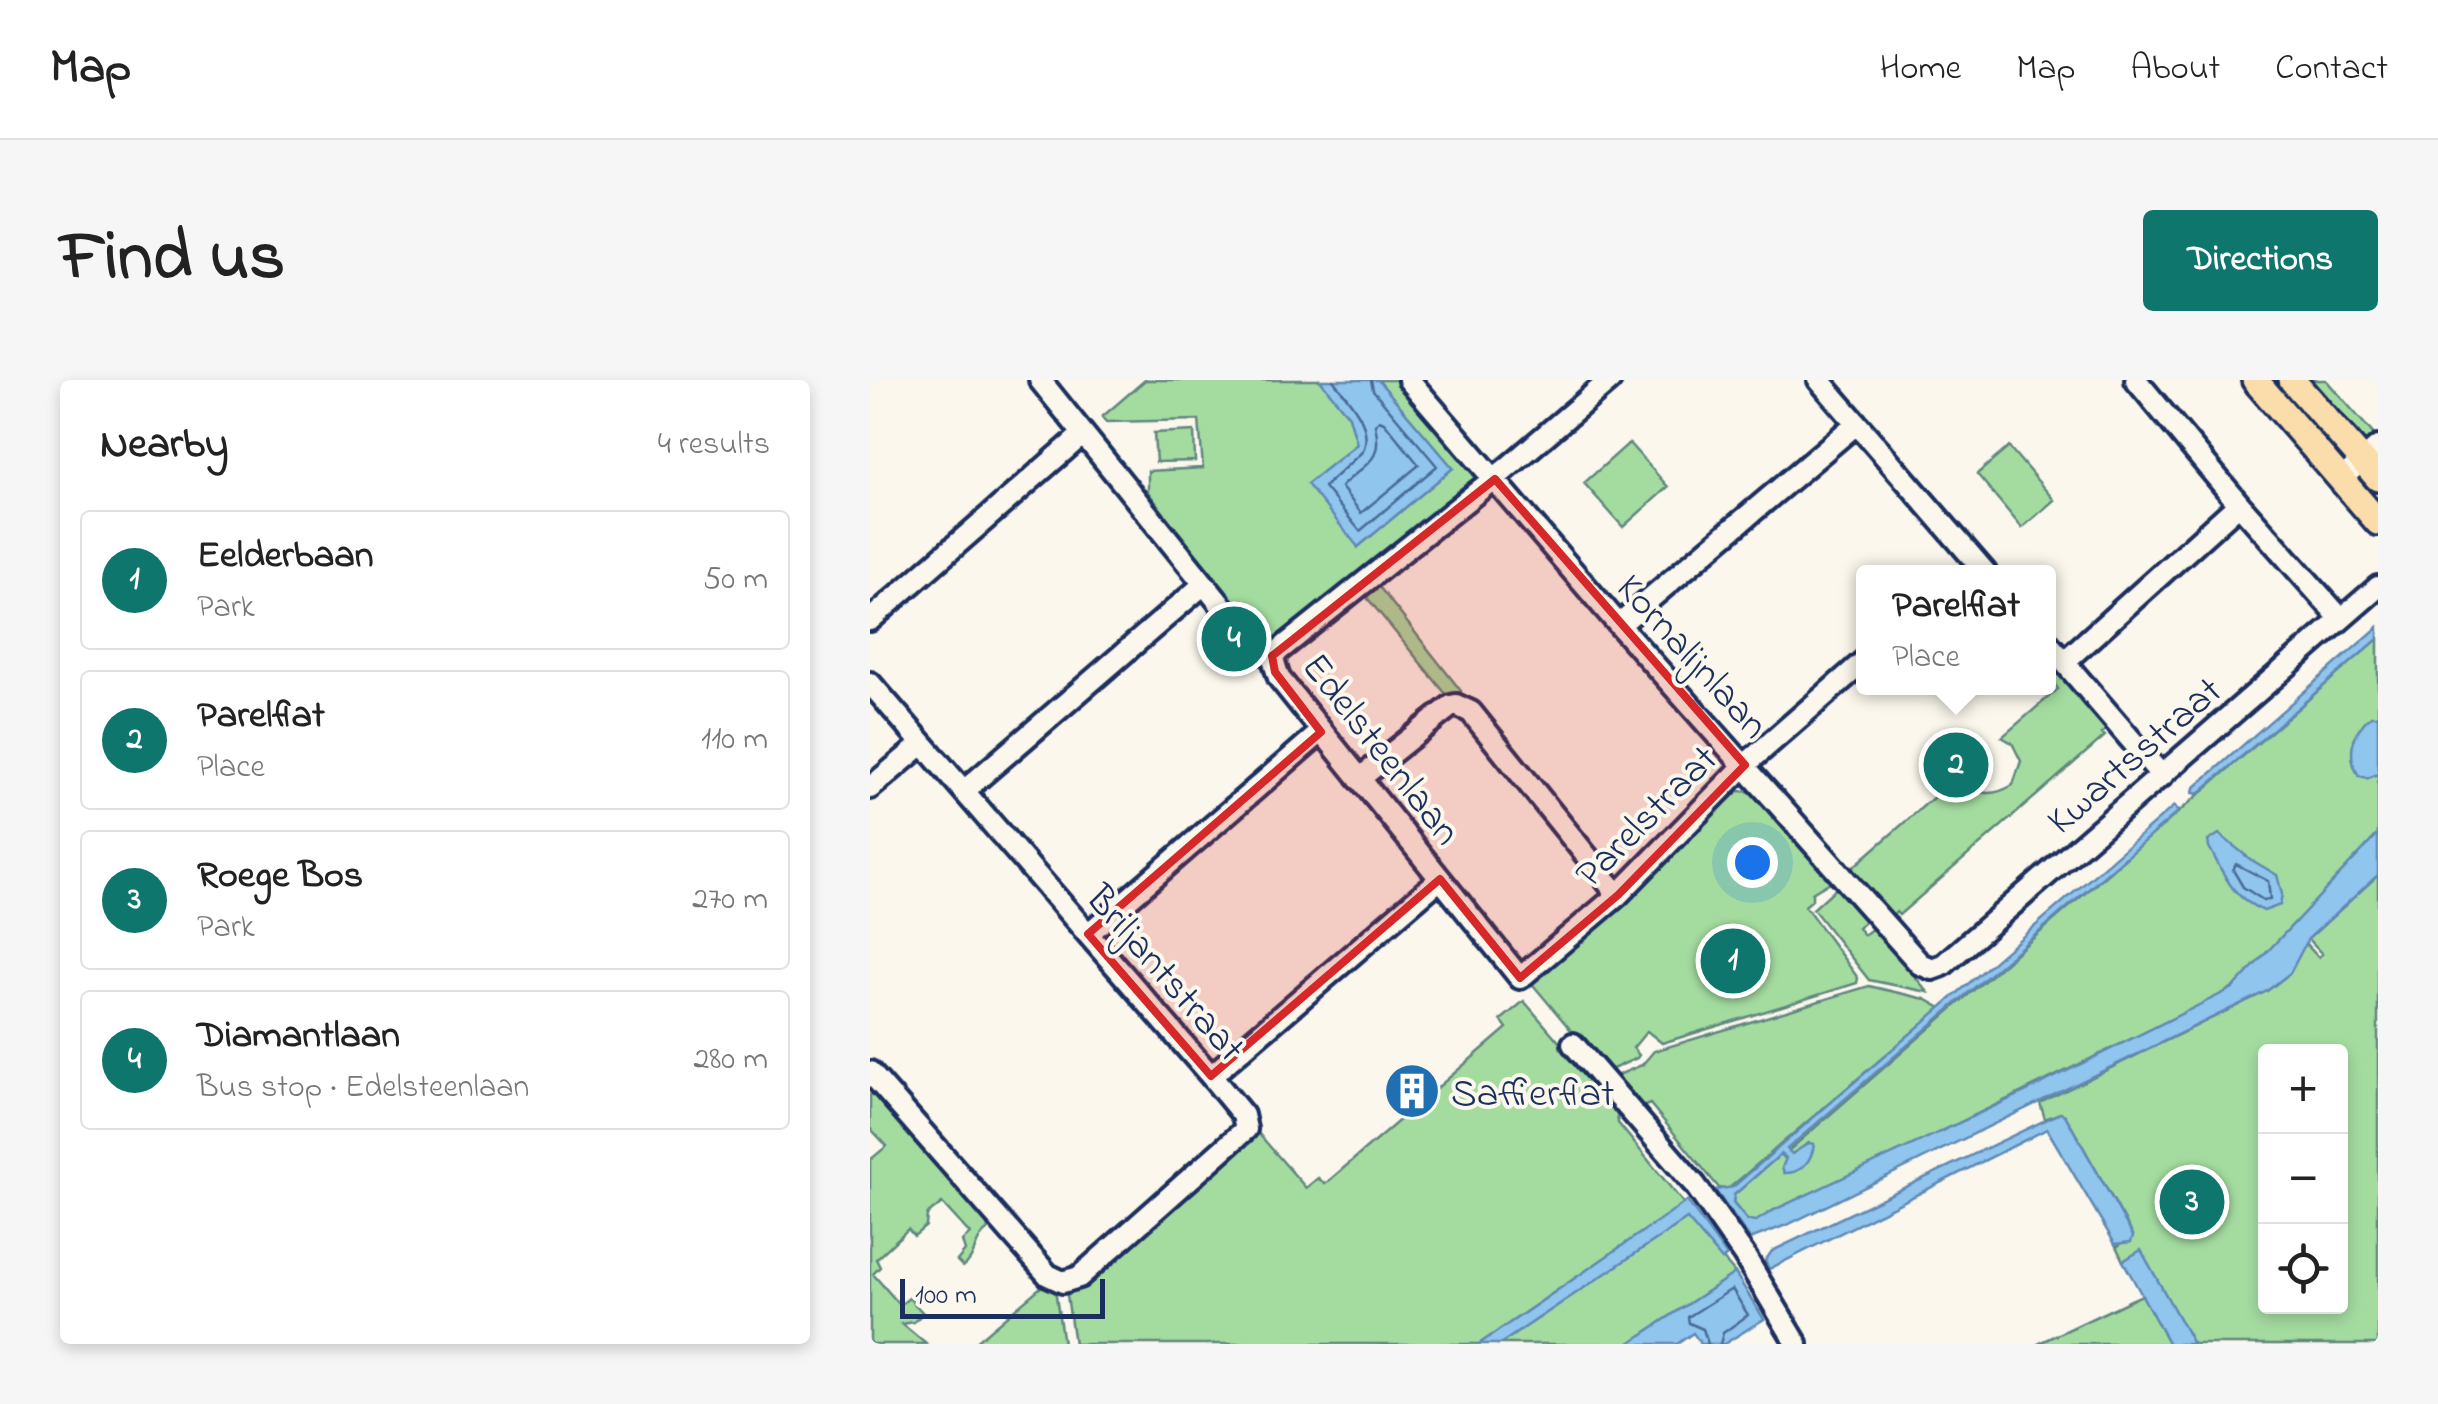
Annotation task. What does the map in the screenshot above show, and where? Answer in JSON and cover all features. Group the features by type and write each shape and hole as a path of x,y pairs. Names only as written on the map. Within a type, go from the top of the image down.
{"main road":[{"path":"2255,380 2378,522"},
{"path":"2292,380 2373,462"}],"street":[{"name":"Edelsteenlaan","path":"1040,380 1258,651 1272,656 1275,672 1321,732 1520,978"},
{"name":"Kornalijnlaan","path":"1409,380 1619,625 1920,964 1932,970"},
{"path":"1272,656 1495,479 1610,380"},
{"path":"2136,380 2341,619"},
{"path":"1824,382 1973,565"},
{"path":"1619,625 1856,424"},
{"path":"870,620 1083,434"},
{"path":"2341,479 2373,462"},
{"path":"2064,661 2239,504"},
{"path":"964,792 1204,584"},
{"name":"Kwartsstraat","path":"1932,970 1943,965 2378,587"},
{"path":"2056,652 2162,776"},
{"name":"Parelstraat","path":"1520,978 1618,895 1745,765 1856,668"},
{"name":"Briljantstraat","path":"870,682 1211,1076 1243,1115 1246,1129 1079,1277 1055,1281 870,1072"},
{"path":"1359,779 1451,706 1464,707 1618,895"},
{"path":"1088,934 1321,732"},
{"path":"870,788 921,744"},
{"path":"1211,1076 1440,879"},
{"path":"1572,1044 1695,1185 1797,1344"}],"highlighted area":[{"path":"1495,479 1745,765 1618,895 1520,978 1440,879 1211,1076 1088,934 1321,732 1275,672 1272,656"}],"green space":[{"path":"1145,380 1320,380 1349,416 1357,444 1358,547 1453,468 1378,380 1402,380 1482,475 1271,646 1265,646 1148,492 1148,471 1203,468 1199,420 1106,422 1102,417"},
{"path":"2309,380 2326,380 2375,436 2365,445"},
{"path":"1194,431 1195,461 1156,462 1154,433"},
{"path":"1629,443 1668,487 1623,527 1584,483"},
{"path":"2009,447 2054,500 2022,528 1977,474"},
{"path":"1377,584 1461,691 1450,699 1364,594"},
{"path":"2378,639 2378,716 2368,778 2378,774 2378,834 2241,982 1756,1222 1747,1220 1733,1203 1734,1195 1781,1154 1786,1160 1809,1143 1792,1154 1787,1152"},
{"path":"2056,669 2108,728 2102,733 2105,736 1899,915 1896,912 1891,916 1851,869 1958,776 1983,792 1997,792 2013,785 2021,761 2012,743 2002,737 2051,695 2056,695"},
{"path":"1738,791 1754,792 1832,881 1812,893 1812,900 1805,906 1858,978 1857,983 1662,1043 1647,1031 1633,1048 1637,1058 1606,1072 1529,980 1615,913"},
{"path":"2378,875 2378,1344 2193,1344 2141,1251 2123,1261 2115,1244 2118,1246 2133,1235 2065,1115 2045,1119 2040,1103 2267,991 2290,973 2305,943 2318,957 2322,954 2308,939"},
{"path":"1837,887 1866,920 1858,928 1864,935 1873,928 1928,992 1869,980 1813,909"},
{"path":"1869,986 1925,999 1941,1008 1727,1190 1719,1188 1650,1104 1639,1108 1611,1078 1642,1065 1654,1051"},
{"path":"1524,1001 1616,1108 1618,1123 1684,1204 1479,1344 1074,1344 1067,1295 1258,1133 1306,1188 1318,1178 1325,1184 1507,1028 1501,1020"},
{"path":"875,1091 985,1217 988,1229 963,1267 957,1261 965,1251 962,1241 970,1234 942,1203 927,1215 926,1226 914,1236 908,1229 876,1259 880,1267 873,1274 900,1305 909,1298 923,1313 914,1322 902,1324 926,1344 870,1344 870,1160 887,1146 870,1128 870,1095"},
{"path":"1687,1218 1735,1273 1628,1344 1500,1344"},
{"path":"1048,1281 1055,1289 1063,1344 973,1344"},
{"path":"2142,1295 2169,1344 2038,1344 2131,1300"}],"water":[{"path":"1320,380 1378,380 1453,468 1358,547 1307,484 1357,444 1349,416"},
{"path":"2378,627 2378,639 2198,794 2193,793 2194,788"},
{"path":"2371,716 2378,716 2378,774 2368,778 2359,776 2352,752 2359,729"},
{"path":"2174,806 2178,812 1787,1149 1792,1154 1814,1144 1805,1165 1784,1173 1786,1158 1781,1154 1734,1195 1733,1203 1747,1220 1756,1221 2233,988 2378,834 2378,875 2308,939 2290,973 2267,991 1789,1224 1750,1239 1715,1190 1733,1187"},
{"path":"2219,834 2277,875 2282,894 2280,905 2264,911 2236,892 2209,847 2208,841"},
{"path":"2060,1113 2065,1115 2133,1236 2131,1242 2115,1244 2047,1129 1769,1269 1765,1261 1772,1251"},
{"path":"1687,1201 1727,1256 1722,1260 1687,1219 1500,1344 1479,1344"},
{"path":"2141,1250 2193,1344 2169,1344 2123,1261"},
{"path":"1735,1273 1764,1319 1724,1344 1701,1344 1693,1333 1677,1344 1628,1344"}],"place":[{"name":"Diamantlaan","path":"1234,639"},
{"name":"Parelflat","path":"1956,765"},
{"name":"Eelderbaan","path":"1733,961"},
{"name":"Saffierflat","path":"1412,1091"},
{"name":"Roege Bos","path":"2192,1202"}]}
